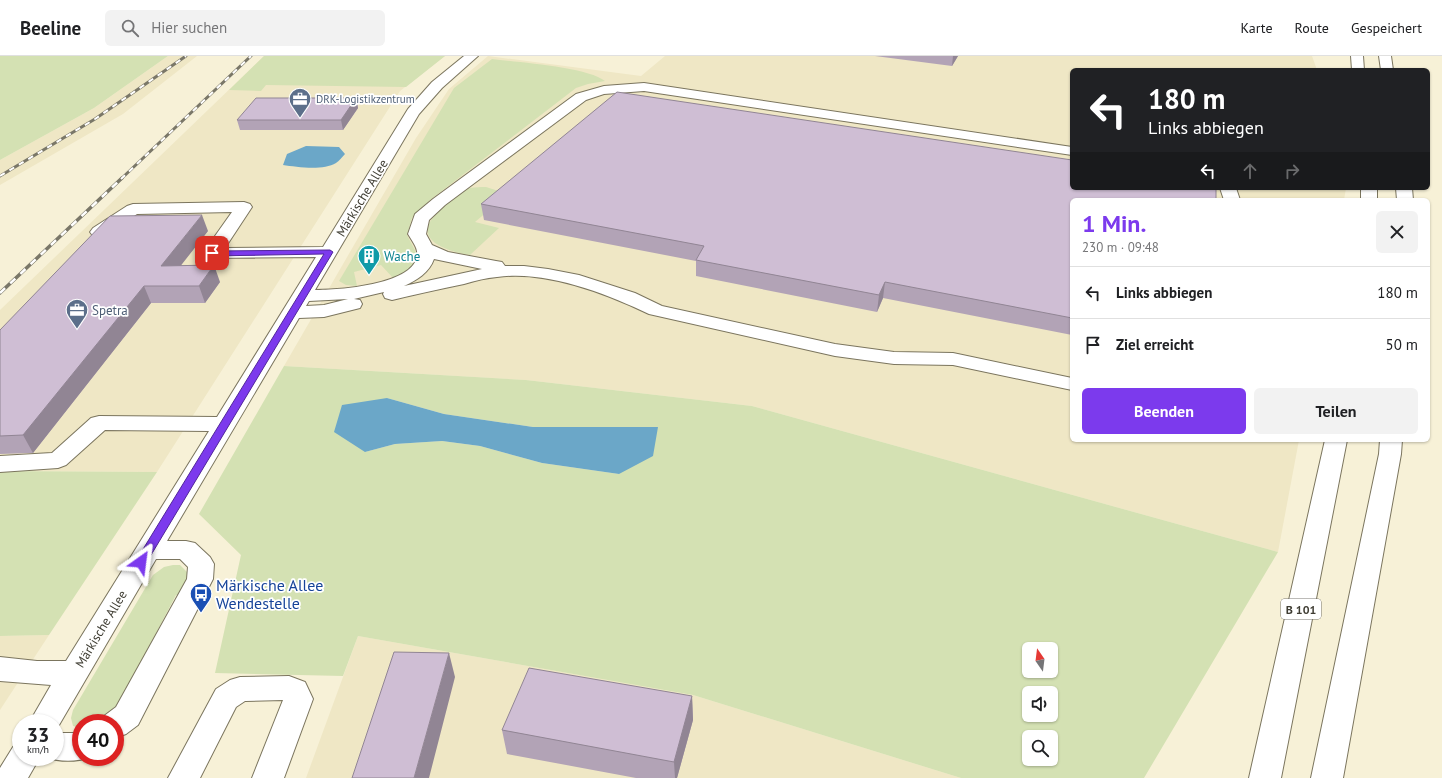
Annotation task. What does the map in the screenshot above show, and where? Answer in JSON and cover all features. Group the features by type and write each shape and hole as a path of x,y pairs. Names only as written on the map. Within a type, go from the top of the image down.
{"main road":[{"name":"Märkische Allee","path":"49,714 330,252 413,112 437,85 472,56"},
{"path":"1357,56 1358,68"},
{"path":"299,303 375,289 402,280 418,271 425,261 426,254 417,234 421,218 439,202 581,97 595,91 617,88 644,87 1070,151"},
{"path":"87,244 98,233 133,209 244,207 212,253 330,252"},
{"path":"424,248 443,257 548,274 579,281 628,297 656,310 836,350 894,358 953,359 1070,384"},
{"path":"299,303 324,311 497,271 524,271"},
{"path":"0,464 58,460 99,423 225,424"},
{"name":"B 101","path":"1266,778 1336,442"},
{"path":"1327,778 1390,454 1391,442"},
{"path":"124,718 127,716 200,579 201,564 186,550 149,550"},
{"path":"0,669 33,673 74,673"},
{"path":"184,778 226,698 240,689 289,688 295,691 298,699 268,778"},
{"path":"11,778 18,766"}],"shaded area":[{"path":"168,56 197,56 123,114 0,185 0,160 94,108"},
{"path":"264,56 445,56 400,91 157,472 0,471 0,310"},
{"path":"488,56 641,76 665,56 1312,56 1316,68 1070,68 1070,190 1346,190 1344,198 1070,198 1070,442 1299,442 1278,552 752,406 526,380 284,366 416,138 449,89"},
{"path":"49,635 0,710 0,636"},
{"path":"358,636 693,695 961,778 306,778"}],"green space":[{"path":"0,56 168,56 94,108 0,160"},
{"path":"264,56 445,56 406,87 266,85 261,91 229,90"},
{"path":"492,59 584,72 605,81 576,88 430,200 412,218 407,235 418,256 415,266 394,279 381,265 354,272 357,286 346,285 339,281 454,88"},
{"path":"486,187 508,194 475,222 499,228 470,255 449,250 435,243 430,237 428,231 429,224 435,215 450,200 462,192 470,188"},
{"path":"284,366 526,380 752,406 1278,552 1144,778 961,778 693,695 358,636 343,676 215,673 241,555 199,514","holes":["387,398 444,414 533,427 658,427 619,474 542,463 480,446 442,441 395,444 365,452"]},
{"path":"0,471 157,472 49,635 0,636"},
{"path":"180,565 188,573 185,595 176,595 116,710 110,714 72,714 153,575 164,567"}],"water":[{"path":"306,146 339,147 345,154 336,163 324,167 310,168 283,165 287,154"},
{"path":"387,398 444,414 533,427 658,427 653,456 619,474 542,463 480,446 442,441 395,444 365,452 334,432 342,405"}],"building":[{"path":"617,92 1070,160 1070,190 1216,190 1216,198 1070,198 1070,318 885,282 879,295 696,260 704,246 481,204"},
{"path":"256,98 356,98 341,120 237,120"},
{"name":"Spetra","path":"202,215 161,266 214,265 199,286 144,286 23,435 0,436 0,330 110,216"},
{"path":"394,652 449,653 414,778 352,778"},
{"path":"529,668 692,696 674,762 502,730"}],"railway":[{"path":"0,176 95,119 186,56"},
{"path":"121,179 251,56"},
{"path":"0,293 122,178"}],"place":[{"name":"DRK-Logistikzentrum","path":"300,118"},
{"name":"Wache","path":"369,276"},
{"name":"Spetra","path":"77,330"},
{"name":"Märkische Allee Wendestelle","path":"201,614"}],"route":[{"path":"141,562 330,252 212,253"}]}
